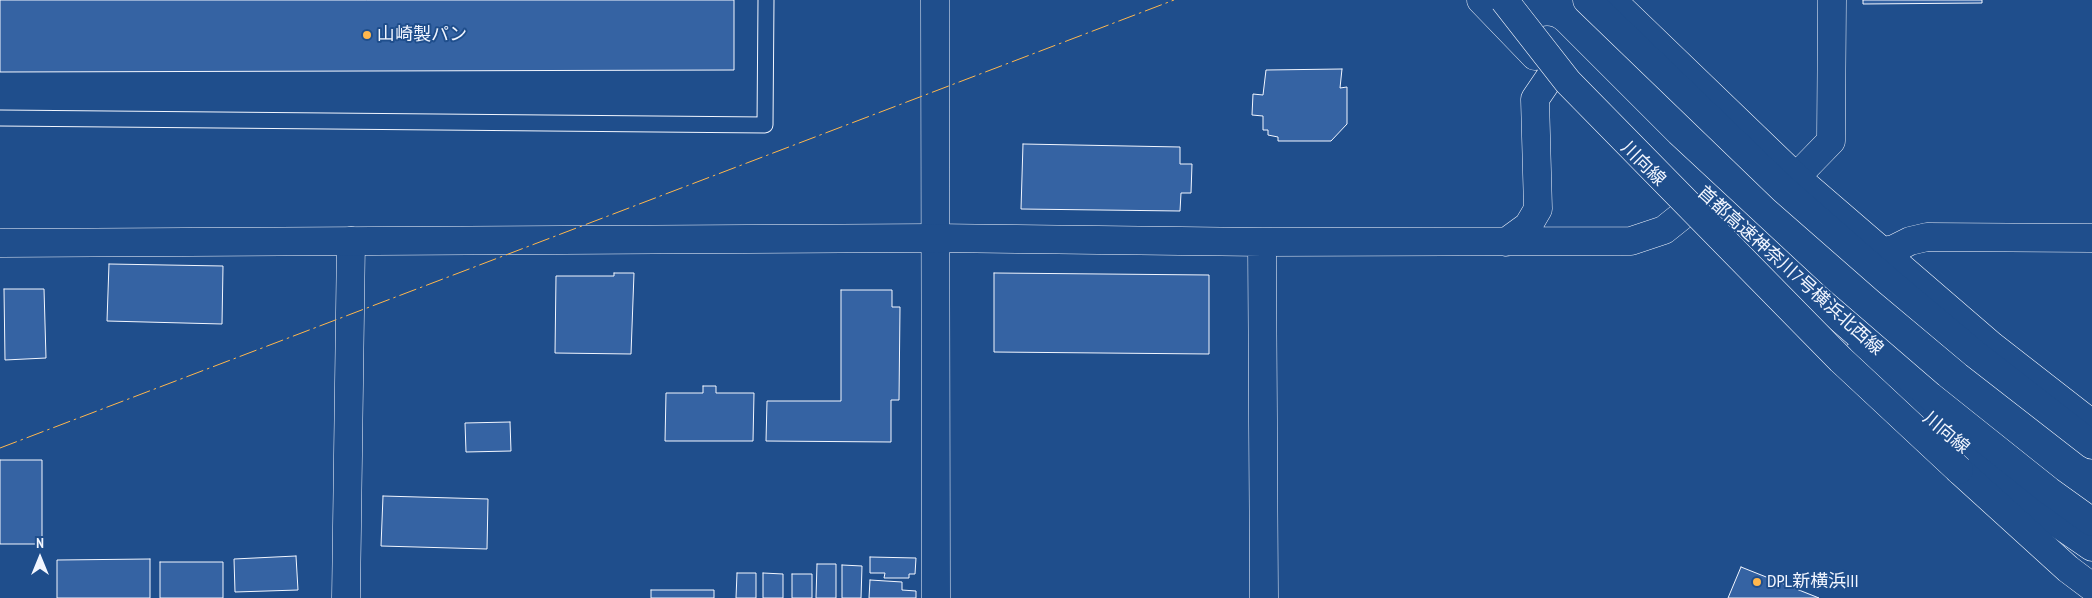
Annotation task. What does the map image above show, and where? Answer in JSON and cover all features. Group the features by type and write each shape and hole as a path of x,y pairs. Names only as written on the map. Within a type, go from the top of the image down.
{"main road":[{"path":"934,0 936,598"},
{"name":"川向線","path":"1481,0 1552,74 1689,210 1847,350 2041,512 2092,547"},
{"path":"1506,0 1568,82 1841,360 2061,562 2092,587"},
{"name":"首都高速神奈川7号横浜北西線","path":"1506,0 1660,153 1814,296 1930,396 2049,491 2092,522"},
{"path":"1587,0 1783,189 1975,354 2092,445"},
{"path":"1612,0 1796,177 1992,346 2092,424"},
{"path":"1796,177 1831,140 1832,0"},
{"path":"1506,242 1528,226 1538,209 1535,99 1552,74"},
{"path":"0,243 936,238 1262,242 1631,241 1664,230 1689,210"},
{"path":"1882,252 1894,249 1910,241 1927,237 2092,238"},
{"path":"1908,274 1915,258 1933,245 1950,237"},
{"path":"346,598 351,241"},
{"path":"1262,242 1264,598"}],"lane":[{"path":"0,118 765,124 766,0"}],"building":[{"name":"山崎製パン","path":"0,0 734,0 734,70 0,72"},
{"path":"1863,0 1982,0 1982,3 1863,4"},
{"path":"1342,69 1340,88 1347,87 1347,124 1331,141 1278,141 1278,137 1268,135 1268,130 1263,130 1263,116 1252,115 1253,94 1263,95 1266,70"},
{"path":"1023,144 1180,147 1180,164 1192,164 1191,193 1181,193 1180,211 1021,209"},
{"path":"109,264 223,266 222,324 107,321"},
{"path":"614,273 634,273 631,354 555,353 556,276 614,276"},
{"path":"994,273 1209,275 1209,354 994,352"},
{"path":"4,289 44,289 46,358 5,360"},
{"path":"841,290 892,290 892,307 900,307 899,400 891,400 891,442 766,441 767,401 841,401"},
{"path":"703,386 716,386 716,393 754,393 753,441 665,441 666,393 703,393"},
{"path":"510,422 511,451 466,452 465,423"},
{"path":"0,460 42,460 42,544 0,544"},
{"path":"383,496 488,499 487,549 381,546"},
{"path":"296,556 298,590 235,592 234,559"},
{"path":"870,557 916,558 915,574 909,574 909,578 884,578 885,573 870,573"},
{"path":"150,559 150,598 57,598 57,560"},
{"path":"160,562 223,562 223,598 160,598"},
{"path":"817,564 836,564 836,598 816,598"},
{"path":"842,565 862,566 861,598 842,598"},
{"name":"DPL新横浜III","path":"1741,567 1819,598 1728,598"},
{"path":"737,573 756,573 756,598 736,598"},
{"path":"763,573 783,574 783,598 763,598"},
{"path":"792,574 812,574 812,598 792,598"},
{"path":"870,580 902,582 902,590 916,591 916,598 869,598"},
{"path":"651,590 714,590 714,598 651,598"}],"power":[{"path":"0,448 1174,0"}],"place":[{"name":"山崎製パン","path":"367,35"},
{"name":"DPL新横浜III","path":"1757,582"}]}
